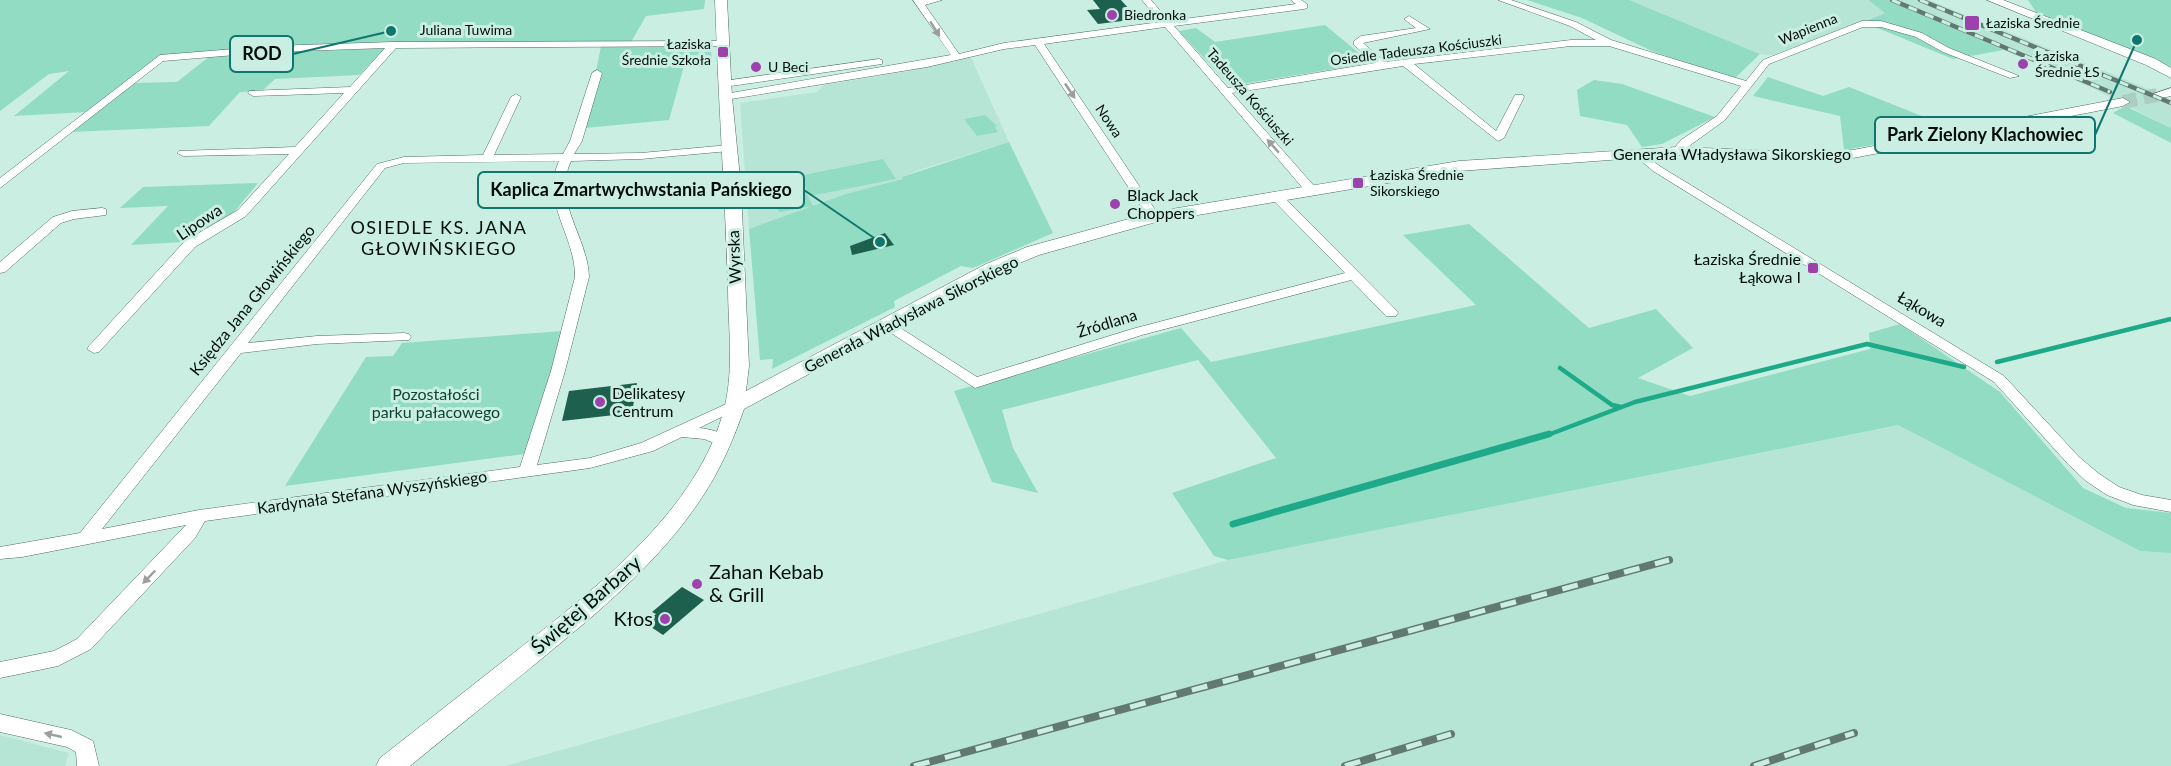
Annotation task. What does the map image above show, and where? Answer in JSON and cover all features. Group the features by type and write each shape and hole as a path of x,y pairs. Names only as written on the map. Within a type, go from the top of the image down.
{"street":[{"name":"Wyrska","path":"721,0 738,376 735,405"},
{"path":"939,0 919,2 956,56"},
{"path":"1146,0 1167,24"},
{"path":"725,91 927,64 956,56 1038,42 1304,6 1295,0"},
{"name":"Osiedle Tadeusza Kościuszki","path":"1502,0 1573,24 1610,43 1749,85"},
{"path":"1994,0 2151,62 2171,74"},
{"path":"1383,65 1357,43 1361,39 1425,29 1409,19"},
{"name":"Tadeusza Kościuszki","path":"1167,24 1311,190"},
{"name":"Wapienna","path":"1678,151 1685,142 1720,118 1766,62 1862,24 1881,24 1919,35 1946,50 2014,76"},
{"name":"Nowa","path":"1038,42 1154,217"},
{"name":"Osiedle Tadeusza Kościuszki","path":"1226,92 1405,62 1571,43 1610,43"},
{"name":"Juliana Tuwima","path":"0,184 160,58 271,49 393,45 723,44"},
{"name":"Lipowa","path":"94,349 190,244 242,213 393,45"},
{"path":"725,91 916,56"},
{"path":"1405,62 1498,138 1519,97"},
{"path":"527,472 558,371 582,277 582,261 560,205 563,164 568,156 597,74"},
{"path":"253,93 352,90"},
{"path":"2157,95 2171,92"},
{"path":"487,158 516,97"},
{"name":"Generała Władysława Sikorskiego","path":"735,405 992,268 1033,251 1154,217 1459,166 1678,151 1798,156 1853,154 2123,102"},
{"name":"Księdza Jana Głowińskiego","path":"84,540 381,166 404,160 641,156 729,148"},
{"path":"183,153 300,150"},
{"name":"Łąkowa","path":"1638,153 1657,169 2000,380 2019,397 2090,479 2116,494 2149,504 2171,506"},
{"path":"1276,196 1391,313"},
{"path":"0,269 57,220 102,212"},
{"path":"217,242 242,213"},
{"name":"Źródlana","path":"886,325 975,383 1137,332 1354,275"},
{"path":"234,349 317,340 404,337"},
{"path":"738,376 752,380 781,376 835,348 849,344"},
{"name":"Kardynała Stefana Wyszyńskiego","path":"0,553 84,540 199,516 527,472 613,458 680,432 735,405"},
{"name":"Świętej Barbary","path":"390,766 579,615 635,564 680,512 705,476 722,441 735,405"},
{"path":"680,432 696,431 722,441"},
{"path":"0,670 58,658 84,644 189,534 199,516"},
{"path":"0,723 71,739 86,747 88,766"}],"shaded area":[{"path":"1629,0 1868,0 1885,13 1772,55 1760,54"},
{"path":"1888,0 1929,0 2151,90 2149,91 2171,100 2171,128 2092,88"},
{"path":"970,55 1009,142 919,170 902,177 903,179 749,229 740,103 817,92 824,85 909,71"},
{"path":"1898,425 2140,551 2171,553 2171,766 505,766 1228,560"},
{"path":"0,735 69,753 65,766 0,766"}],"green space":[{"path":"0,0 705,0 704,9 646,16 631,42 394,44 165,55 87,112 14,116 69,71 49,74 0,111"},
{"path":"1527,0 1629,0 1760,54 1733,80 1652,51 1582,18"},
{"path":"1868,0 1888,0 2004,50 1953,59 1863,22 1885,13"},
{"path":"2028,0 2171,0 2171,67 2036,12"},
{"path":"1325,25 1360,54 1368,55 1376,62 1230,86 1179,31 1196,28 1215,42"},
{"path":"601,46 710,47 713,64 684,66 669,120 585,128"},
{"path":"386,48 359,75 275,79 262,91 240,92 209,126 70,132 132,83 177,82 210,56"},
{"path":"1768,77 1823,96 1849,87 1957,130 1844,150 1840,116 1753,96"},
{"path":"1594,80 1622,84 1715,117 1662,144 1642,147 1627,125 1580,116 1577,90"},
{"path":"2125,106 2171,128 2171,143 2113,113"},
{"path":"985,115 997,126 995,127 998,132 977,136 964,119"},
{"path":"1009,142 1053,233 973,268 961,266 894,301 895,307 772,369 773,359 760,360 749,229 846,194 903,179 902,177"},
{"path":"883,159 896,179 810,196 799,176"},
{"path":"800,180 813,206 779,212 767,187"},
{"path":"258,183 220,229 184,242 131,245 168,206 120,208 143,187"},
{"path":"1469,224 1589,328 1656,309 1693,348 1638,378 1690,396 1870,349 1869,333 1900,324 2000,392 2083,488 2126,508 2171,513 2171,553 2140,551 1898,425 1228,560 1214,556 1172,493 1276,458 1198,360 1002,410 1013,448 1038,493 992,482 954,391 1181,328 1211,362 1476,305 1403,235"},
{"name":"Pozostałości parku pałacowego","path":"563,331 560,356 524,454 285,486 366,357 393,356 402,343"}],"building":[{"name":"Biedronka","path":"1093,0 1121,0 1138,19 1098,24 1087,10 1100,9"},
{"path":"885,233 894,245 852,255 850,246"},
{"name":"Delikatesy Centrum","path":"637,383 632,413 562,421 569,391"},
{"path":"682,587 704,600 663,635 645,623 656,614 652,612"}],"waterway":[{"path":"1997,362 2171,319"},
{"path":"1545,436 1635,402 1867,344 1964,367"},
{"path":"1560,368 1612,405 1621,407"},
{"path":"1233,524 1549,434"}],"tunnel":[{"path":"2123,102 2157,95"}],"railway":[{"path":"1892,0 2110,92"},
{"path":"1920,0 2171,103"},
{"path":"914,766 1669,560"},
{"path":"1754,766 1854,733"},
{"path":"1345,766 1451,734"}],"place":[{"name":"Biedronka","path":"1112,15"},
{"name":"Łaziska Średnie","path":"1972,23"},
{"name":"ROD","path":"391,31"},
{"name":"Park Zielony Klachowiec","path":"2137,40"},
{"name":"Łaziska Średnie Szkoła","path":"723,52"},
{"name":"Łaziska Średnie ŁS","path":"2023,64"},
{"name":"U Beci","path":"756,67"},
{"name":"Łaziska Średnie Sikorskiego","path":"1358,183"},
{"name":"Black Jack Choppers","path":"1115,204"},
{"name":"Kaplica Zmartwychwstania Pańskiego","path":"880,242"},
{"name":"Łaziska Średnie Łąkowa I","path":"1813,268"},
{"name":"Delikatesy Centrum","path":"600,402"},
{"name":"Zahan Kebab & Grill","path":"697,584"},
{"name":"Kłos","path":"665,619"}],"district":[{"name":"OSIEDLE KS. JANA GŁOWIŃSKIEGO","path":"439,238"}]}
